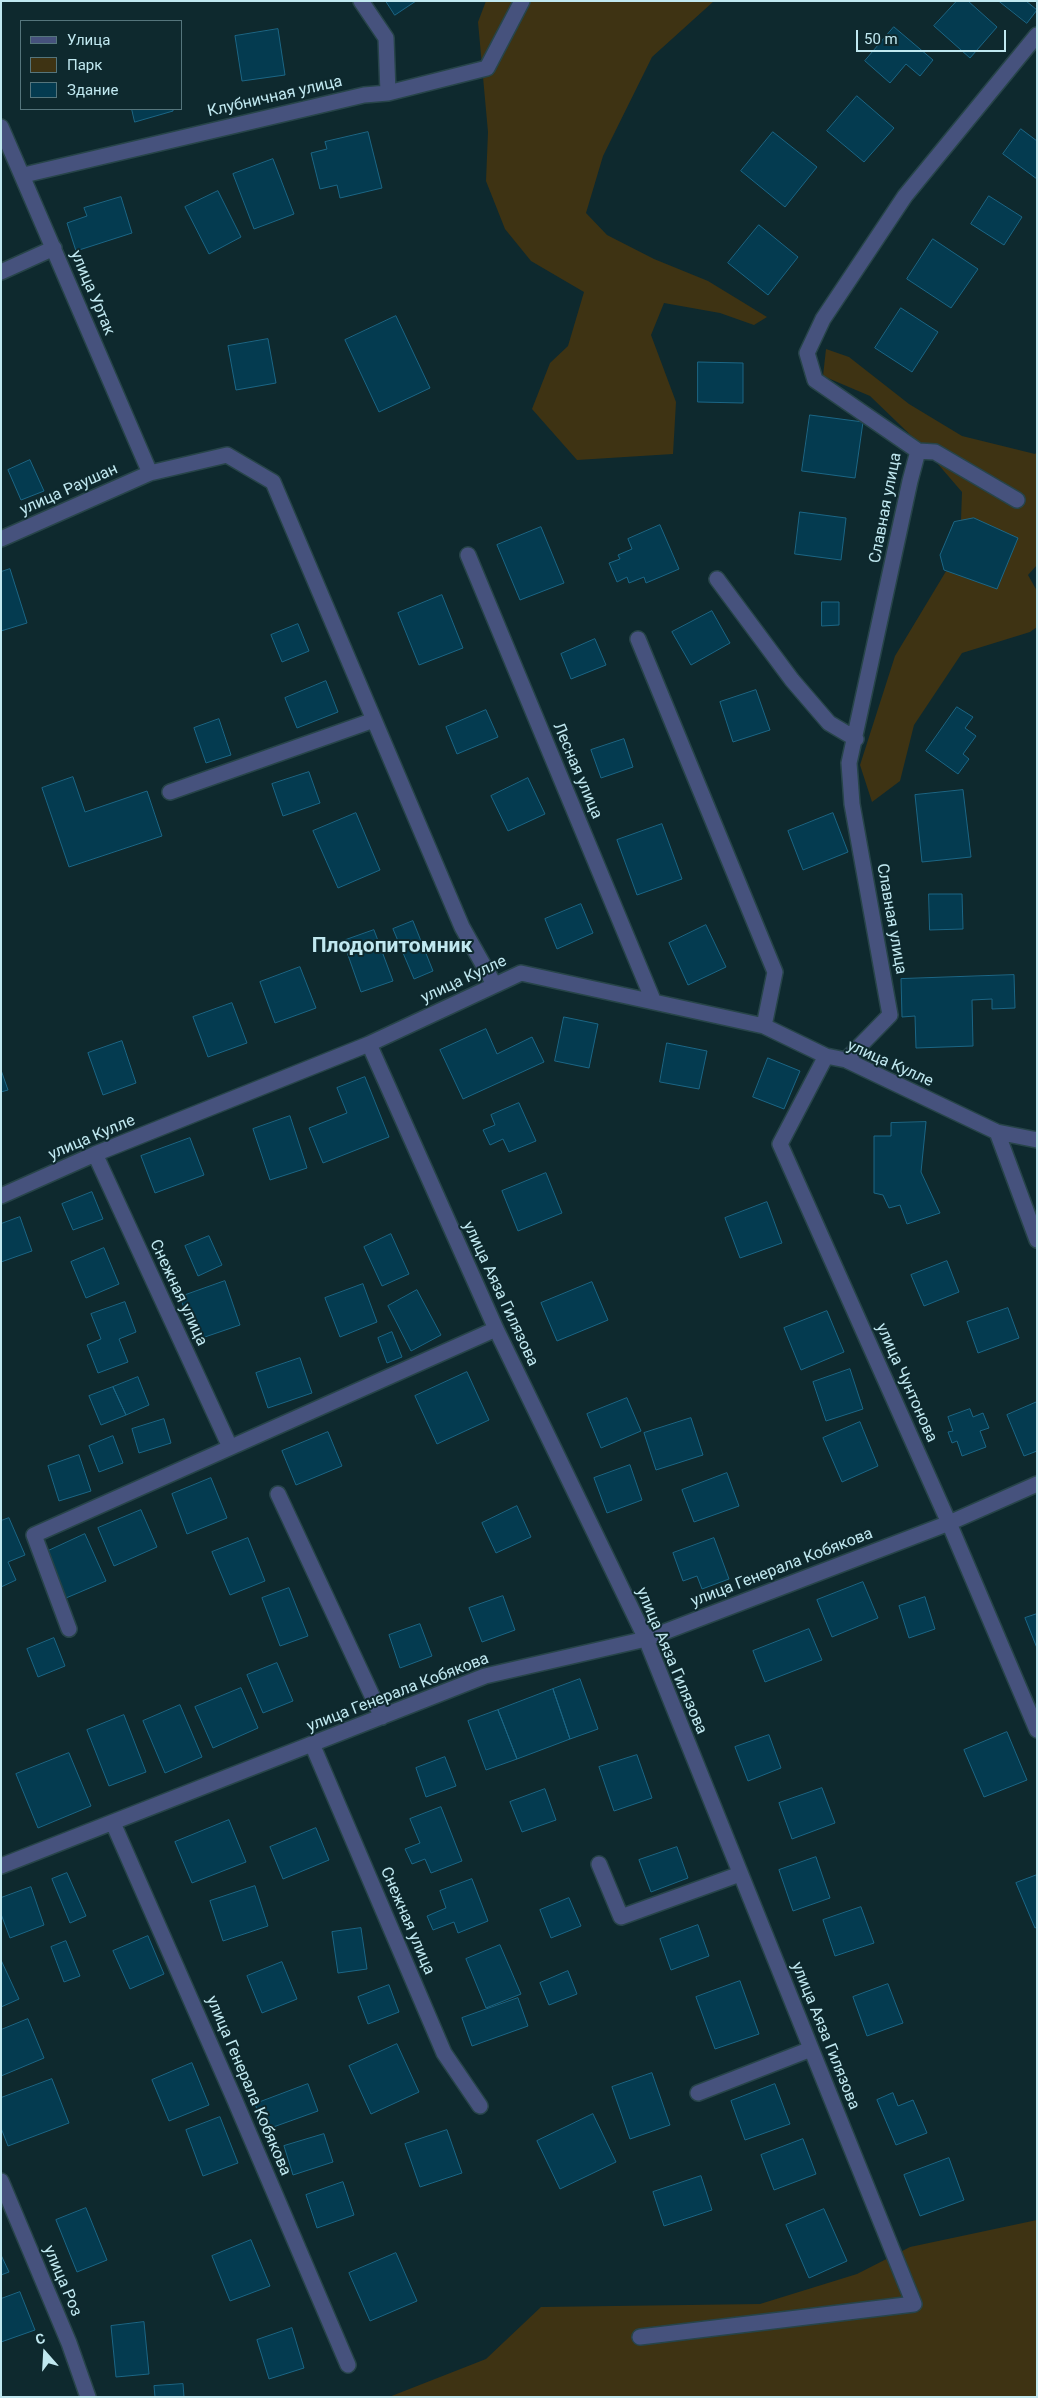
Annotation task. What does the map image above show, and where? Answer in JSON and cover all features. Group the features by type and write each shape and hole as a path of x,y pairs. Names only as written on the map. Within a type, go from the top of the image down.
{"street":[{"path":"361,1 386,38 388,93"},
{"name":"Клубничная улица","path":"24,175 364,95 388,93 487,68 522,1"},
{"name":"Славная улица","path":"846,1060 890,1014 852,804 849,763 856,740 910,481 918,451 889,429 815,380 807,353 823,319 905,196 1037,35"},
{"name":"улица Уртак","path":"1,127 24,175 150,473"},
{"path":"1,272 54,248"},
{"path":"918,451 935,452 1017,500"},
{"name":"улица Раушан","path":"1,539 150,473 227,454 273,482 462,927 494,984"},
{"name":"Лесная улица","path":"468,555 653,1000"},
{"path":"718,578 792,680 829,723 856,740"},
{"path":"638,639 775,972 764,1026"},
{"path":"170,792 374,720"},
{"name":"улица Кулле","path":"1,1196 95,1154 369,1044 521,973 653,1000 764,1026 826,1056 846,1060 997,1132 1037,1140"},
{"name":"улица Аяза Гилязова","path":"369,1044 496,1329 646,1639 914,2304 640,2338"},
{"name":"улица Чунтонова","path":"826,1056 780,1144 949,1523 1037,1730"},
{"path":"997,1132 1037,1240"},
{"name":"Снежная улица","path":"95,1154 230,1447"},
{"path":"69,1629 34,1535 496,1329"},
{"name":"улица Генерала Кобякова","path":"1,1866 486,1676 646,1639 949,1523 1037,1484"},
{"path":"278,1494 382,1717"},
{"name":"Снежная улица","path":"312,1744 444,2053 480,2106"},
{"name":"улица Генерала Кобякова","path":"113,1823 348,2365"},
{"path":"599,1864 621,1917 740,1874"},
{"path":"698,2093 811,2048"},
{"name":"улица Роз","path":"1,2181 69,2343 88,2397"}],"green space":[{"path":"486,1 714,1 652,57 603,156 586,213 607,235 654,259 708,281 767,317 754,325 720,313 664,303 651,335 676,402 673,454 577,460 532,409 550,363 568,346 584,292 531,261 505,229 486,181 488,132 478,22"},
{"path":"826,349 849,357 909,404 962,436 1035,454 1037,452 1037,565 1028,575 1037,591 1037,627 1030,632 962,653 914,725 900,781 872,802 860,765 895,656 960,548 962,492 925,449 870,396 823,376"},
{"path":"1037,2220 1037,2397 389,2397 486,2359 541,2307 760,2304 857,2274 910,2247"}],"building":[{"path":"386,1 416,1 395,15"},
{"path":"957,1 968,1 997,27 970,58 934,26"},
{"path":"999,1 1026,1 1037,10 1027,23"},
{"path":"894,27 933,60 920,76 906,64 890,83 865,61"},
{"path":"278,29 285,75 242,81 235,36"},
{"path":"857,96 894,128 864,162 827,131"},
{"path":"132,110 173,110 173,111 135,122"},
{"path":"1021,129 1037,141 1037,179 1003,154"},
{"path":"368,132 382,188 340,198 337,185 320,189 311,153 327,149 325,142"},
{"path":"773,132 817,167 785,207 741,171"},
{"path":"273,159 294,214 254,229 233,174"},
{"path":"218,191 241,237 209,254 185,207"},
{"path":"989,196 1022,217 1004,245 971,224"},
{"path":"121,197 132,233 76,251 67,223 87,216 84,208"},
{"path":"759,225 798,257 768,295 728,263"},
{"path":"933,239 978,269 951,308 907,279"},
{"path":"901,308 938,332 912,372 875,348"},
{"path":"396,316 430,388 379,412 345,340"},
{"path":"268,339 276,383 236,390 228,346"},
{"path":"698,362 743,363 743,403 698,402"},
{"path":"810,415 863,422 855,478 802,471"},
{"path":"30,460 44,491 21,500 8,470"},
{"path":"800,512 846,518 841,560 795,554"},
{"path":"974,518 1018,538 997,589 944,570 940,555 954,522"},
{"path":"660,525 679,569 646,583 644,577 629,583 627,577 617,582 609,563 620,559 618,555 632,549 628,539"},
{"path":"541,527 564,583 520,600 497,545"},
{"path":"10,569 27,623 1,631 1,572"},
{"path":"442,595 463,648 419,665 398,613"},
{"path":"822,602 839,602 839,625 822,626"},
{"path":"712,611 730,643 691,665 672,632"},
{"path":"298,624 309,651 282,662 271,635"},
{"path":"595,639 606,665 571,679 561,654"},
{"path":"326,681 338,712 297,728 285,698"},
{"path":"756,690 770,730 733,742 720,702"},
{"path":"957,707 973,717 965,728 976,736 963,754 969,759 958,774 926,751"},
{"path":"486,710 498,737 457,754 446,727"},
{"path":"219,719 231,755 206,763 194,728"},
{"path":"624,739 633,767 601,778 591,750"},
{"path":"309,772 320,803 283,816 272,784"},
{"path":"73,777 85,812 147,791 162,836 69,867 42,788"},
{"path":"528,778 545,814 508,831 491,796"},
{"path":"963,790 971,857 922,862 915,795"},
{"path":"356,813 380,870 338,888 313,831"},
{"path":"833,813 848,852 803,870 788,831"},
{"path":"662,824 682,879 637,895 617,840"},
{"path":"929,894 962,894 963,929 930,930"},
{"path":"581,904 593,933 557,949 545,919"},
{"path":"413,921 433,971 414,979 393,929"},
{"path":"706,925 726,967 688,985 669,943"},
{"path":"374,930 393,981 361,992 343,941"},
{"path":"300,967 316,1008 275,1023 260,982"},
{"path":"1014,975 1015,1008 992,1009 992,999 972,1000 973,1046 916,1048 915,1016 902,1017 901,979"},
{"path":"232,1003 247,1043 208,1057 193,1017"},
{"path":"564,1017 598,1024 589,1068 555,1061"},
{"path":"486,1029 497,1054 532,1037 544,1062 463,1099 440,1050"},
{"path":"122,1041 136,1083 103,1095 88,1053"},
{"path":"667,1043 707,1051 699,1089 660,1082"},
{"path":"768,1058 800,1071 784,1109 753,1097"},
{"path":"1,1070 8,1090 1,1092"},
{"path":"365,1077 389,1137 323,1163 309,1128 347,1113 337,1088"},
{"path":"519,1103 536,1141 509,1152 503,1139 490,1145 483,1130 495,1125 491,1115"},
{"path":"290,1116 307,1168 270,1180 253,1129"},
{"path":"926,1122 921,1172 940,1213 907,1224 900,1205 889,1208 883,1195 874,1193 874,1136 891,1136 891,1123"},
{"path":"190,1138 204,1175 155,1193 141,1156"},
{"path":"546,1173 562,1213 518,1231 502,1191"},
{"path":"92,1192 103,1219 73,1230 62,1204"},
{"path":"767,1202 782,1243 740,1258 725,1218"},
{"path":"20,1217 32,1251 1,1262 1,1224"},
{"path":"391,1234 409,1274 382,1286 364,1247"},
{"path":"209,1236 222,1265 198,1276 185,1246"},
{"path":"104,1248 119,1284 86,1298 71,1262"},
{"path":"947,1261 959,1292 924,1306 911,1275"},
{"path":"225,1281 240,1325 196,1340 180,1297"},
{"path":"592,1282 608,1320 557,1341 541,1303"},
{"path":"363,1284 377,1322 340,1337 325,1298"},
{"path":"417,1290 441,1335 411,1351 388,1306"},
{"path":"125,1302 136,1332 119,1339 128,1362 98,1373 87,1345 101,1339 91,1314"},
{"path":"1008,1308 1019,1338 978,1353 967,1322"},
{"path":"827,1311 844,1352 801,1370 784,1328"},
{"path":"392,1332 402,1357 387,1363 378,1338"},
{"path":"300,1358 312,1393 268,1408 256,1373"},
{"path":"850,1369 863,1409 826,1421 813,1382"},
{"path":"467,1372 489,1420 437,1444 415,1396"},
{"path":"138,1377 149,1405 126,1415 113,1387"},
{"path":"113,1387 126,1415 101,1425 89,1396"},
{"path":"627,1398 641,1431 601,1448 587,1414"},
{"path":"1037,1402 1037,1451 1024,1456 1007,1415"},
{"path":"970,1409 973,1417 983,1413 989,1428 980,1431 986,1447 962,1456 957,1441 952,1443 948,1432 953,1431 948,1417"},
{"path":"691,1418 703,1455 656,1470 644,1433"},
{"path":"164,1419 171,1443 139,1453 132,1429"},
{"path":"860,1422 878,1466 842,1482 823,1438"},
{"path":"328,1432 342,1466 296,1485 282,1451"},
{"path":"113,1436 123,1463 99,1472 89,1446"},
{"path":"79,1455 91,1491 59,1501 48,1466"},
{"path":"630,1465 642,1500 607,1513 594,1478"},
{"path":"727,1473 739,1506 694,1522 682,1490"},
{"path":"211,1478 227,1518 187,1534 172,1494"},
{"path":"517,1506 531,1537 496,1553 482,1523"},
{"path":"141,1510 157,1547 114,1566 98,1528"},
{"path":"9,1518 25,1555 8,1562 16,1580 1,1587 1,1521"},
{"path":"85,1534 106,1581 66,1598 46,1552"},
{"path":"248,1538 265,1581 230,1595 212,1552"},
{"path":"714,1538 729,1579 702,1589 697,1576 683,1581 673,1553"},
{"path":"863,1582 878,1618 832,1637 817,1600"},
{"path":"289,1588 308,1636 280,1646 262,1598"},
{"path":"503,1596 515,1630 482,1642 469,1608"},
{"path":"925,1597 935,1629 909,1638 899,1606"},
{"path":"1037,1614 1037,1648 1025,1618"},
{"path":"420,1624 432,1656 400,1668 389,1635"},
{"path":"809,1629 822,1660 765,1682 753,1651"},
{"path":"54,1638 65,1666 38,1677 27,1649"},
{"path":"277,1663 293,1701 263,1713 247,1675"},
{"path":"580,1679 598,1729 570,1739 553,1689"},
{"path":"241,1688 258,1728 213,1748 195,1707"},
{"path":"553,1689 570,1739 517,1759 498,1710"},
{"path":"180,1705 202,1757 165,1773 143,1721"},
{"path":"498,1710 517,1759 486,1770 468,1721"},
{"path":"124,1715 146,1772 109,1786 87,1730"},
{"path":"1007,1732 1027,1780 984,1797 964,1750"},
{"path":"769,1735 781,1768 748,1781 735,1747"},
{"path":"69,1753 91,1806 38,1828 16,1774"},
{"path":"637,1755 652,1798 614,1811 599,1767"},
{"path":"445,1757 456,1786 426,1797 416,1768"},
{"path":"822,1788 835,1823 792,1839 779,1803"},
{"path":"545,1789 556,1820 522,1832 510,1802"},
{"path":"441,1807 462,1861 431,1873 425,1859 412,1864 405,1849 420,1843 410,1819"},
{"path":"229,1820 246,1862 192,1883 175,1842"},
{"path":"316,1828 329,1860 283,1879 270,1847"},
{"path":"677,1847 688,1878 651,1892 639,1860"},
{"path":"816,1857 830,1898 793,1911 779,1870"},
{"path":"67,1873 86,1916 70,1923 52,1879"},
{"path":"1037,1875 1037,1927 1035,1928 1016,1883"},
{"path":"472,1879 488,1921 458,1933 454,1922 433,1930 427,1916 446,1908 440,1891"},
{"path":"255,1886 268,1926 223,1941 210,1901"},
{"path":"31,1887 44,1925 10,1938 1,1914 1,1898"},
{"path":"569,1898 581,1926 551,1938 540,1910"},
{"path":"861,1907 874,1943 835,1956 823,1920"},
{"path":"698,1925 709,1956 671,1970 660,1939"},
{"path":"361,1928 367,1969 338,1973 332,1932"},
{"path":"148,1936 164,1974 130,1989 113,1951"},
{"path":"66,1941 80,1976 64,1982 51,1947"},
{"path":"500,1945 521,1994 486,2008 466,1959"},
{"path":"1,1960 19,1999 1,2007"},
{"path":"282,1962 297,1999 262,2013 247,1976"},
{"path":"568,1971 577,1994 549,2005 540,1983"},
{"path":"740,1981 759,2034 715,2049 696,1997"},
{"path":"888,1984 903,2023 867,2036 853,1997"},
{"path":"389,1985 399,2012 368,2024 358,1997"},
{"path":"518,1998 528,2026 472,2046 462,2018"},
{"path":"28,2019 44,2058 1,2076 1,2030"},
{"path":"397,2044 419,2092 371,2114 349,2066"},
{"path":"192,2063 209,2105 169,2121 152,2080"},
{"path":"652,2073 670,2125 630,2139 612,2087"},
{"path":"52,2079 69,2123 8,2146 1,2128 1,2098"},
{"path":"308,2084 318,2111 265,2130 255,2104"},
{"path":"775,2084 790,2124 745,2140 731,2101"},
{"path":"893,2093 898,2106 913,2100 927,2133 896,2145 877,2100"},
{"path":"593,2114 616,2162 560,2189 537,2141"},
{"path":"220,2117 238,2163 203,2176 186,2130"},
{"path":"447,2130 462,2173 420,2187 405,2144"},
{"path":"324,2134 333,2162 293,2175 284,2146"},
{"path":"803,2139 816,2174 774,2190 761,2155"},
{"path":"949,2158 964,2200 920,2216 904,2175"},
{"path":"701,2176 712,2210 664,2226 653,2192"},
{"path":"343,2182 354,2215 317,2228 306,2195"},
{"path":"86,2208 107,2260 77,2272 56,2220"},
{"path":"824,2209 847,2261 809,2278 786,2225"},
{"path":"251,2240 270,2286 230,2301 212,2256"},
{"path":"396,2253 417,2301 370,2321 349,2273"},
{"path":"1,2255 9,2272 1,2275"},
{"path":"20,2292 35,2330 1,2342 1,2299"},
{"path":"144,2322 149,2374 116,2377 111,2326"},
{"path":"292,2328 304,2368 269,2379 257,2340"},
{"path":"183,2384 184,2397 155,2397 154,2386"}],"district":[{"name":"Плодопитомник","path":"392,947"}]}
